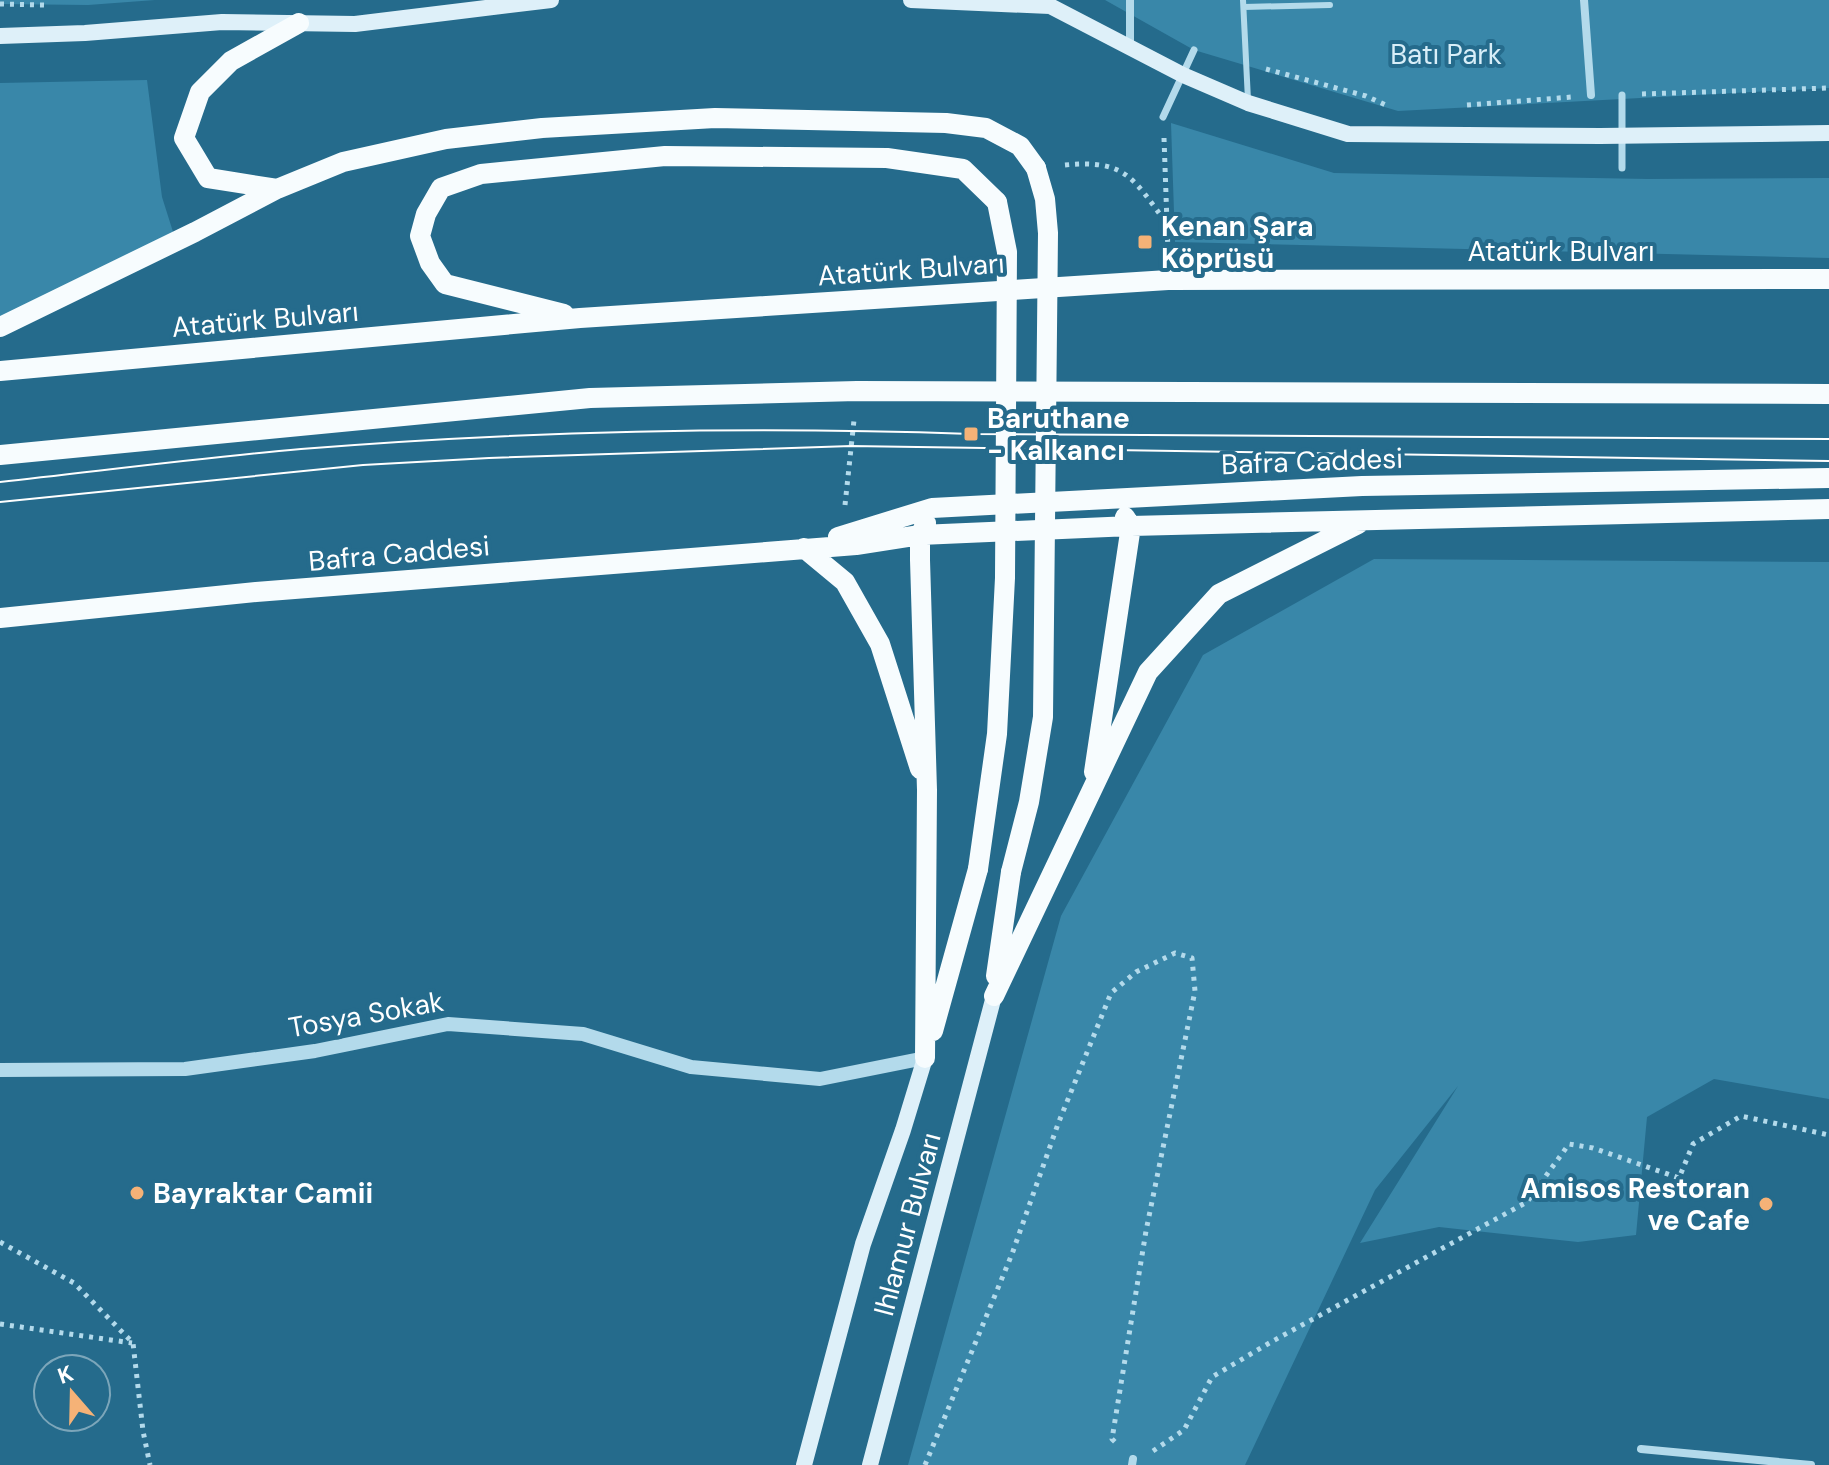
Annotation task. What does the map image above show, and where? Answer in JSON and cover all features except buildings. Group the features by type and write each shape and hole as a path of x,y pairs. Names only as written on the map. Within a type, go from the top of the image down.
{"main road":[{"path":"0,36 222,22 355,24 551,0"},
{"path":"911,0 1050,6 1183,75 1248,103 1348,134 1622,136 1829,133"},
{"path":"277,189 208,178 184,138 200,92 210,81 231,61 299,23"},
{"path":"0,327 277,189 343,162 446,139 542,128 715,118 946,123 986,128 1020,146 1036,168 1045,199 1048,233 1043,717 1029,802 1011,872 994,996"},
{"path":"580,318 445,284 430,263 420,236 426,214 441,188 481,174 665,156 887,158 963,169 997,202 1007,252 1005,578 997,734 978,869 925,1058"},
{"name":"Atatürk Bulvarı","path":"0,371 580,318 1168,280 1829,279"},
{"path":"0,455 590,398 857,391 1829,394"},
{"name":"Bafra Caddesi","path":"804,548 932,508 1362,486 1829,478"},
{"path":"1091,792 1131,526 1112,498"},
{"path":"925,1058 927,790 920,535 932,508"},
{"name":"Bafra Caddesi","path":"0,618 256,592 856,545 920,535 1131,526 1829,509"},
{"path":"994,996 1148,672 1219,594 1366,520"},
{"path":"804,548 845,582 880,644 927,790"},
{"name":"Ihlamur Bulvarı","path":"870,1465 994,996"},
{"name":"Ihlamur Bulvarı","path":"804,1465 863,1244 925,1058"}],"street":[{"path":"1130,0 1130,48"},
{"path":"1584,0 1591,95"},
{"path":"1163,117 1194,50"},
{"path":"1622,95 1622,168"},
{"name":"Tosya Sokak","path":"0,1070 185,1069 315,1051 448,1024 583,1034 691,1067 820,1079 925,1058"},
{"path":"1641,1449 1811,1465"}],"lane":[{"path":"1248,103 1243,3 1330,5"}],"path":[{"path":"1246,64 1366,96 1398,111"},
{"path":"1622,95 1829,88"},
{"path":"1458,106 1591,95"},
{"path":"1163,117 1168,280"},
{"path":"1036,168 1092,162 1120,168 1168,225"},
{"path":"843,536 857,391"},
{"path":"925,1465 1012,1254 1058,1124 1111,993 1136,972 1175,953 1192,958 1195,991 1146,1231 1112,1439 1133,1462 1184,1430 1212,1377 1527,1202 1569,1144 1593,1148 1679,1178 1693,1144 1741,1116 1829,1135"},
{"path":"0,1242 74,1283 133,1343 150,1465"},
{"path":"0,1324 133,1343"}],"green space":[{"path":"0,0 155,0 88,5 0,4"},
{"name":"Batı Park","path":"1105,0 1829,0 1829,88 1398,111 1194,50"},
{"path":"147,80 162,197 174,235 0,317 0,83"},
{"path":"1171,123 1334,173 1648,179 1829,178 1829,258 1175,242"},
{"path":"1374,559 1829,562 1829,1099 1714,1079 1647,1117 1636,1235 1578,1242 1439,1227 1360,1243 1458,1086 1375,1190 1245,1465 908,1465 1061,916 1203,655"}],"tram line":[{"path":"0,482 188,460 384,443 552,434 720,430 1829,439"},
{"path":"0,502 363,465 851,446 1829,461"}],"place":[{"name":"Kenan Şara Köprüsü","path":"1145,242"},
{"name":"Baruthane - Kalkancı","path":"971,434"},
{"name":"Bayraktar Camii","path":"137,1193"},
{"name":"Amisos Restoran ve Cafe","path":"1766,1204"}]}
